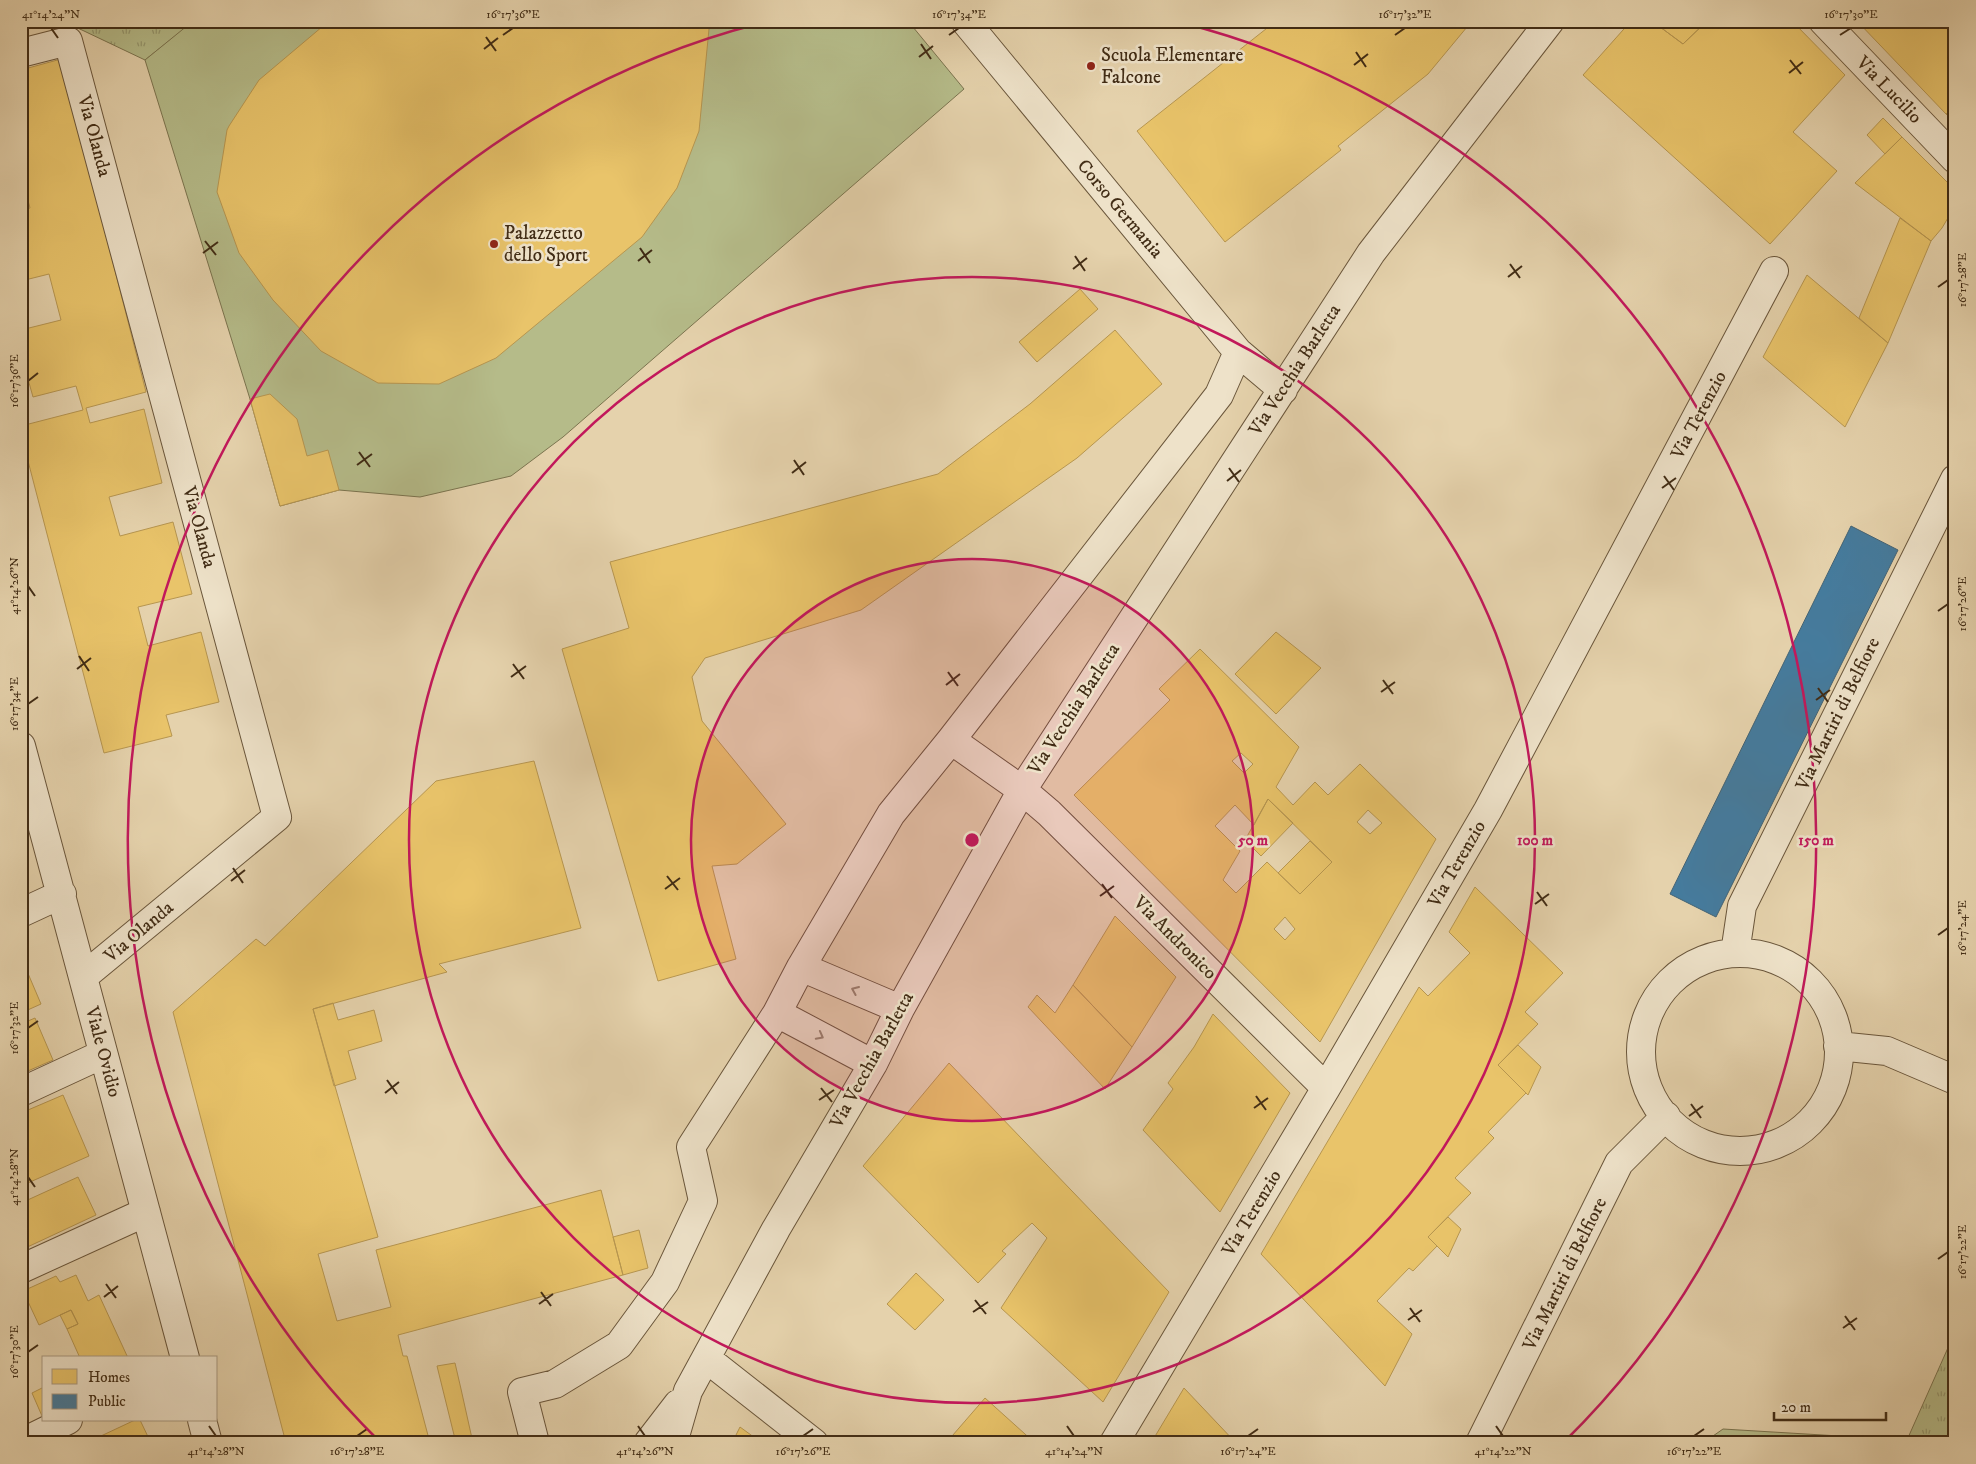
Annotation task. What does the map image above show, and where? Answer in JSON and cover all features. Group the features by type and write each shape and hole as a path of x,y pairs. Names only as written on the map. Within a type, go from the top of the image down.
{"street":[{"name":"Corso Germania","path":"965,21 1238,352 1283,390"},
{"name":"Via Vecchia Barletta","path":"673,1443 688,1391 776,1229 873,1064 900,1009 1022,790 1371,253 1550,21"},
{"name":"Via Lucilio","path":"1823,21 1955,159"},
{"name":"Via Olanda","path":"21,53 68,41 277,817 84,977"},
{"name":"Via Terenzio","path":"1114,1443 1326,1088 1488,810 1774,271"},
{"path":"535,1443 522,1392 555,1384 619,1345 665,1282 703,1201 691,1147 777,1013 801,967 891,814 951,740 1219,395 1238,352"},
{"name":"Via Martiri di Belfiore","path":"1735,954 1742,906 1955,479"},
{"name":"Via Andronico","path":"951,740 1022,790 1049,813 1326,1088"},
{"name":"Viale Ovidio","path":"21,746 184,1356"},
{"path":"21,913 62,894"},
{"path":"1722,953 1762,954 1797,970 1824,998 1838,1034 1838,1046 1838,1074 1822,1109 1794,1136 1758,1150 1718,1150 1683,1134 1656,1106 1642,1069 1642,1030 1658,994 1686,967 1722,953"},
{"path":"801,967 900,1009"},
{"path":"777,1013 873,1064"},
{"path":"1838,1046 1888,1051 1955,1080"},
{"path":"21,1092 103,1054"},
{"name":"Via Martiri di Belfiore","path":"1480,1443 1620,1163 1666,1116"},
{"path":"21,1269 146,1212"},
{"path":"707,1359 814,1443"},
{"path":"648,1443 688,1391"},
{"path":"21,1443 64,1422"},
{"path":"203,1422 208,1443"}],"green space":[{"path":"63,21 164,21 184,29 145,60"},
{"name":"Palazzetto dello Sport","path":"193,21 908,21 964,89 563,437 511,476 420,497 339,490 280,506 250,399 145,60"},
{"path":"1955,1332 1955,1443 1907,1440"},
{"path":"1723,1429 1955,1443 1703,1443"}],"building: Homes":[{"path":"329,21 703,21 709,29 699,131 677,188 642,237 496,358 439,384 378,383 321,351 273,300 239,253 217,192 227,130 259,80"},
{"path":"1276,21 1472,21 1428,74 1338,146 1341,150 1225,242 1137,131"},
{"path":"1631,21 1652,21 1683,44 1707,21 1792,21 1845,75 1793,132 1837,171 1770,244 1583,75"},
{"path":"1652,21 1707,21 1683,44"},
{"path":"1857,21 1955,21 1955,105 1946,114"},
{"path":"61,59 146,392 86,408 90,423 144,409 162,483 109,497 120,536 173,522 192,594 138,607 148,646 201,632 219,702 166,715 172,736 104,753 21,434 21,426 83,410 76,386 33,397 21,354 21,330 61,320 49,274 21,281 21,210 30,208 21,173 21,70"},
{"path":"1955,105 1955,123 1946,114"},
{"path":"1883,118 1902,137 1885,154 1867,135"},
{"path":"1902,137 1955,190 1955,206 1942,228 1931,241 1855,183"},
{"path":"1900,218 1931,241 1888,343 1859,318"},
{"path":"1807,275 1888,343 1845,427 1763,357"},
{"path":"1080,289 1098,309 1037,362 1019,342"},
{"path":"1115,330 1162,384 1077,458 861,610 705,658 692,677 702,721 786,824 737,864 712,866 736,959 658,981 562,649 629,628 610,562 938,474 1030,404"},
{"path":"270,394 297,419 307,456 328,450 339,490 280,506 250,399"},
{"path":"1276,632 1321,668 1276,714 1235,674"},
{"path":"1200,649 1299,747 1276,787 1293,805 1315,782 1328,795 1360,764 1436,839 1320,1042 1074,795 1170,700 1159,689","holes":["1241,753 1253,764 1244,773 1232,761","1268,799 1332,862 1300,894 1267,862 1236,893 1223,880 1240,851 1215,826 1235,805 1254,825","1368,810 1382,823 1370,834 1357,822","1285,917 1295,929 1285,940 1274,929"]},
{"path":"534,761 581,928 439,964 447,972 313,1009 378,1237 318,1254 337,1321 391,1307 376,1250 601,1190 623,1275 398,1335 403,1356 407,1356 430,1443 286,1443 173,1012 256,939 265,946 436,781"},
{"path":"1268,799 1293,823 1261,856 1245,840"},
{"path":"1310,841 1332,862 1300,894 1278,873"},
{"path":"1475,887 1563,973 1525,1012 1538,1024 1498,1065 1526,1093 1488,1132 1494,1138 1455,1178 1471,1193 1428,1237 1437,1246 1413,1271 1409,1268 1377,1301 1412,1334 1385,1386 1261,1254 1419,987 1428,996 1470,953 1449,932"},
{"path":"1115,916 1176,977 1132,1047 1073,985"},
{"path":"21,957 41,1004 21,1013"},
{"path":"1073,985 1132,1047 1105,1089 1028,1007 1037,995 1055,1013"},
{"path":"333,1003 338,1020 374,1010 382,1041 348,1051 356,1079 334,1086 313,1009"},
{"path":"1213,1014 1290,1093 1220,1212 1143,1130 1173,1089 1168,1083 1194,1047"},
{"path":"35,1018 53,1060 21,1074 21,1024"},
{"path":"1518,1045 1541,1067 1528,1095 1498,1065"},
{"path":"949,1063 1169,1292 1103,1402 1001,1308 1047,1238 1032,1223 1002,1251 1006,1254 978,1283 863,1166"},
{"path":"63,1095 89,1156 21,1186 21,1113"},
{"path":"78,1177 96,1215 21,1250 21,1203"},
{"path":"1448,1217 1461,1229 1448,1257 1428,1237"},
{"path":"639,1230 648,1268 623,1275 613,1237"},
{"path":"916,1273 944,1300 915,1330 887,1304"},
{"path":"76,1275 88,1301 99,1295 127,1356 79,1356 67,1329 78,1324 71,1310 39,1325 23,1291 56,1276 60,1282"},
{"path":"71,1310 78,1324 67,1329 60,1315"},
{"path":"455,1363 473,1443 456,1443 437,1366"},
{"path":"42,1388 42,1416 32,1393"},
{"path":"1184,1388 1236,1443 1151,1443"},
{"path":"985,1398 1035,1443 946,1443"},
{"path":"131,1422 141,1422 151,1443 86,1443"},
{"path":"740,1427 762,1443 732,1443"}],"building: Public":[{"path":"1851,526 1898,550 1716,917 1670,894"}],"place":[{"name":"Scuola Elementare Falcone","path":"1091,66"},
{"name":"Palazzetto dello Sport","path":"494,244"}]}
